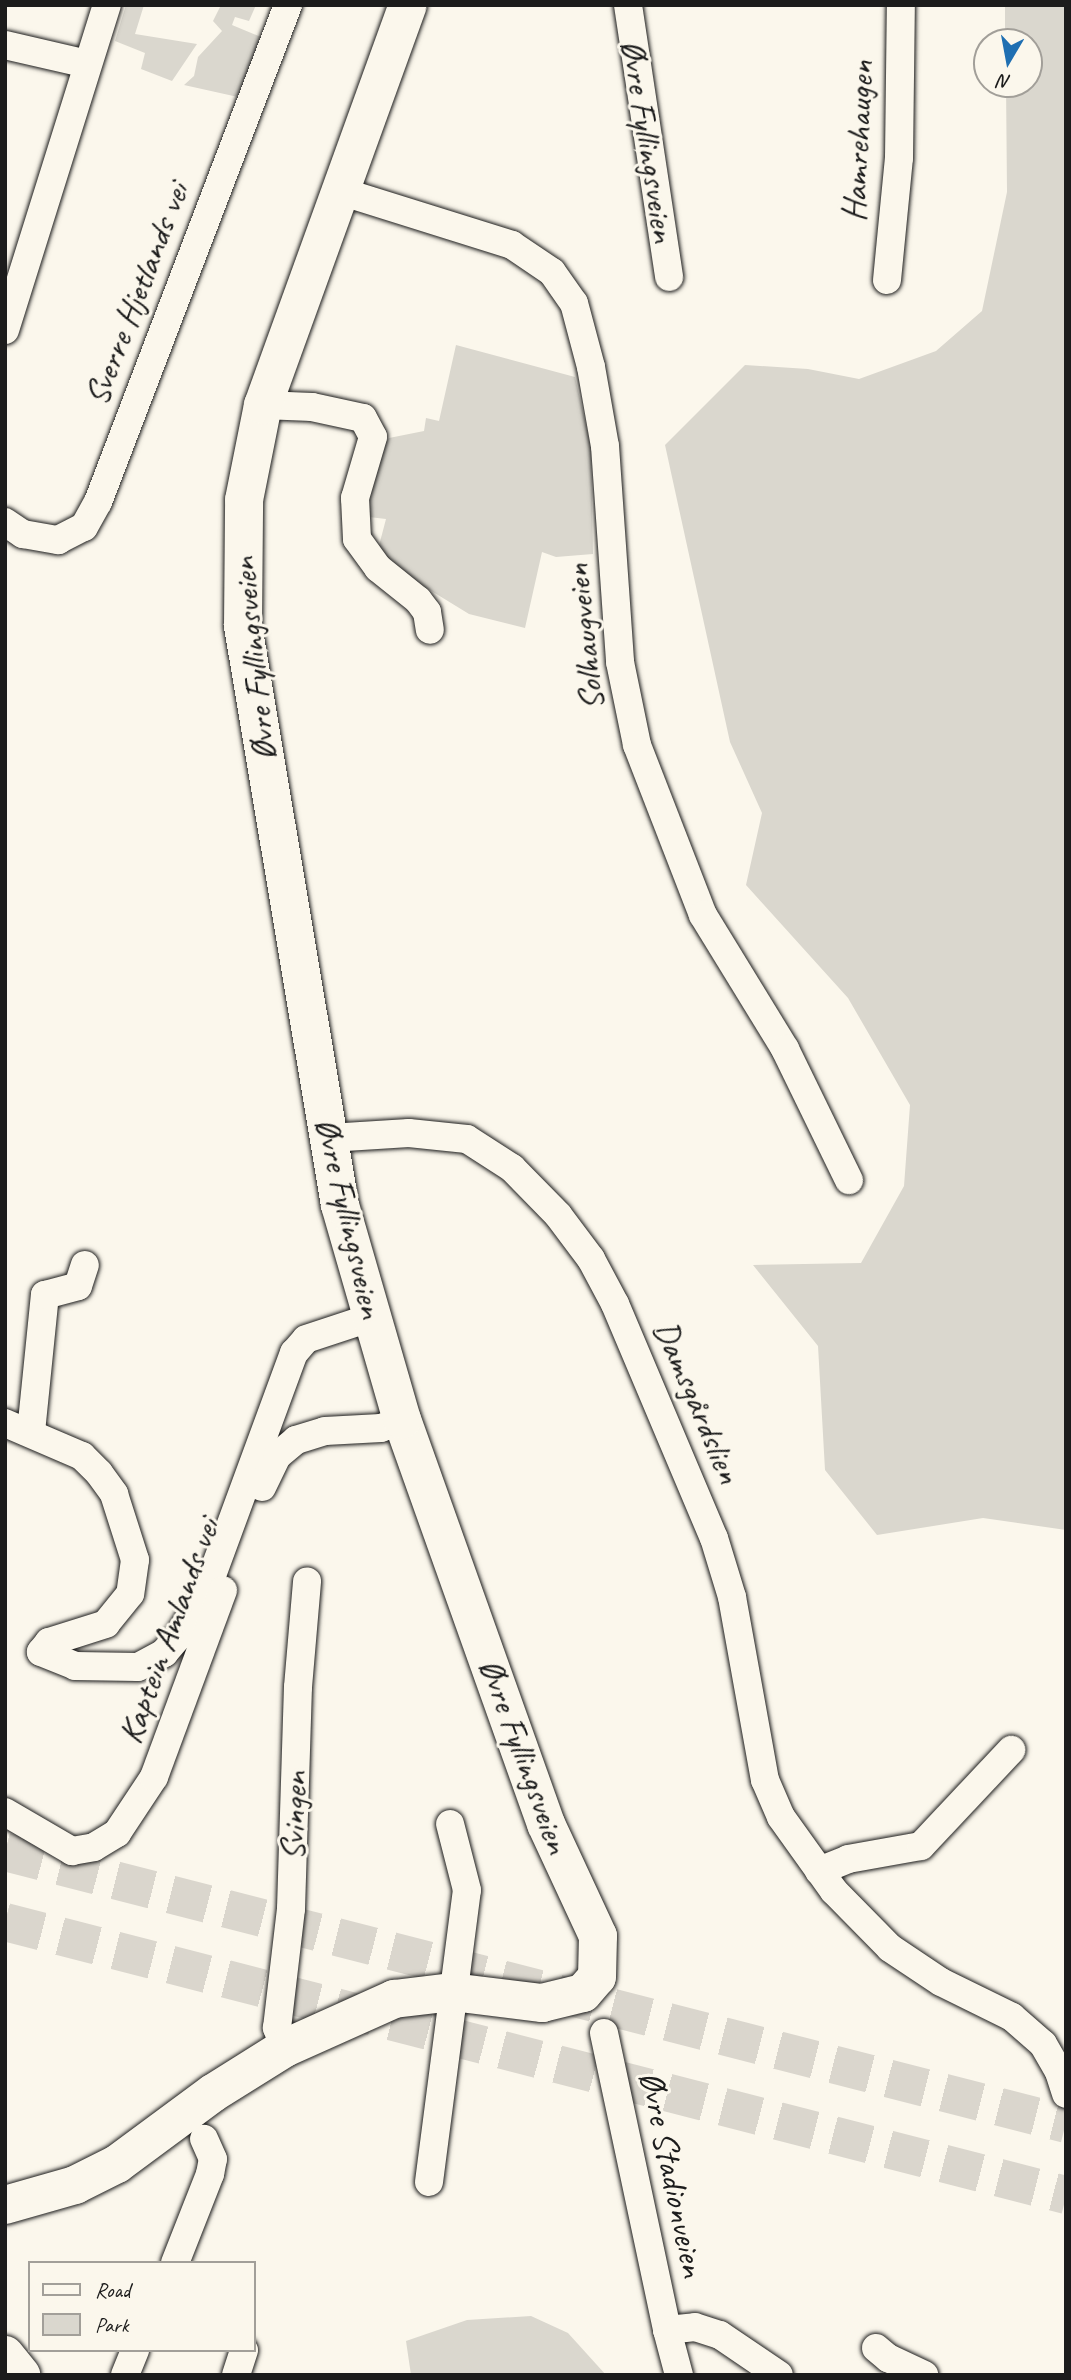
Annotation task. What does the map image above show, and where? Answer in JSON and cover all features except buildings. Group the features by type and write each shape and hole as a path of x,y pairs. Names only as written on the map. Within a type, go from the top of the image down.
{"main road":[{"name":"Øvre Fyllingsveien","path":"408,5 342,192 323,233 263,405 244,500 243,626 340,1205 370,1318 402,1420 546,1824 598,1936 597,1977 583,1993 542,2003 452,1992"},
{"path":"5,2205 75,2185 117,2164 213,2093 285,2048 394,1999 452,1992"},
{"path":"5,2355 22,2375"}],"street":[{"path":"5,330 107,5"},
{"name":"Sverre Hjetlands vei","path":"5,522 23,534 58,540 84,527 98,502 288,5"},
{"name":"Øvre Fyllingsveien","path":"628,5 669,277"},
{"name":"Hamrehaugen","path":"887,281 899,158 901,5"},
{"path":"5,45 87,64"},
{"name":"Solhaugveien","path":"342,192 512,245 552,272 574,303 591,367 605,446 620,662 637,746 703,915 785,1049 849,1180"},
{"path":"263,405 312,407 363,418 373,437 355,498 357,539 378,568 418,600 430,630"},
{"name":"Damsgårdslien","path":"329,1138 410,1133 473,1142 544,1198 591,1259 651,1381 714,1538 737,1619 765,1780 781,1816 819,1871 890,1948 941,1982 1012,2017 1043,2044 1059,2072 1066,2094"},
{"path":"85,1265 78,1286 45,1295 18,1427 82,1456 99,1473 125,1524 136,1571 130,1594 106,1624 48,1642 41,1652 75,1666 138,1667 164,1653 178,1637 207,1589 295,1353 306,1339 370,1318"},
{"name":"Kaptein Amlands vei","path":"5,1812 72,1851 93,1847 117,1833 154,1777 172,1735 211,1621 277,1455 296,1440 325,1432 381,1428 402,1420"},
{"name":"Svingen","path":"285,2048 277,2028 291,1909 298,1687 307,1581"},
{"path":"819,1871 848,1859 921,1846 1011,1750"},
{"path":"429,2182 467,1890 450,1824"},
{"name":"Øvre Stadionveien","path":"604,2033 679,2375"},
{"path":"176,2261 211,2174 213,2159 204,2139"},
{"name":"Øvre Stadionveien","path":"667,2330 695,2327 720,2335 779,2375"},
{"path":"876,2348 888,2358 924,2375"},
{"path":"125,2375 134,2352"},
{"path":"236,2375 243,2352"}],"green space":[{"path":"126,5 144,5 135,34 197,44 172,81 141,69 145,53 115,41"},
{"path":"221,5 256,5 249,21 235,17 232,25 261,37 238,97 184,85 194,76 198,57 222,31 213,21"},
{"path":"1005,5 1066,5 1066,1530 983,1518 877,1535 825,1470 818,1346 753,1265 861,1263 904,1186 910,1105 848,998 746,885 762,813 730,742 665,445 745,365 808,369 859,379 936,351 982,311 1007,192 1006,98 1043,98 1043,28 1005,28"},
{"path":"456,345 575,377 591,447 593,554 556,557 542,552 525,628 469,614 376,557 386,519 360,516 378,449 389,438 424,431 426,418 439,421"},
{"path":"531,2316 568,2333 606,2375 411,2375 406,2341 467,2320"}],"tunnel":[{"path":"5,1852 1066,2124"},
{"path":"5,1922 1066,2195"}]}
